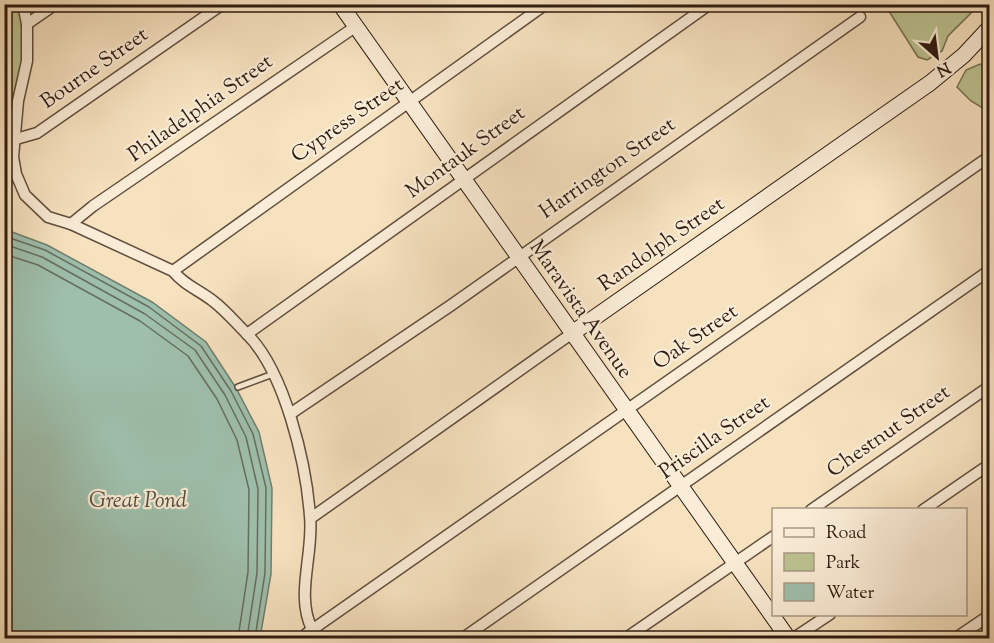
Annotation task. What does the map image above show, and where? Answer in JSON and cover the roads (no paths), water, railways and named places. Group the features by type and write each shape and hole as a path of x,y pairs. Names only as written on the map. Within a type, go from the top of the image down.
{"main road":[{"name":"Maravista Avenue","path":"340,4 788,639"},
{"name":"Randolph Street","path":"571,334 930,83 975,44 990,27"}],"street":[{"path":"23,4 27,24 26,73 18,101 13,157 16,174 25,195 48,217 71,224 173,271 181,281 212,300 247,333 257,345 273,374 290,414 304,475 310,518"},
{"path":"27,24 56,4"},
{"name":"Bourne Street","path":"16,140 37,133 222,4"},
{"name":"Cypress Street","path":"173,271 546,4"},
{"name":"Montauk Street","path":"247,333 305,294 462,179 710,4"},
{"name":"Harrington Street","path":"290,414 518,258 860,17"},
{"name":"Philadelphia Street","path":"71,224 93,206 355,27"},
{"name":"Oak Street","path":"310,518 304,605 309,631 517,483 626,410 990,156"},
{"name":"Priscilla Street","path":"463,639 990,270"},
{"name":"Randolph Street","path":"310,518 571,334"},
{"name":"Chestnut Street","path":"814,508 990,386"},
{"path":"926,508 990,464"},
{"path":"626,639 772,537"},
{"path":"956,639 990,615"},
{"path":"794,639 828,616"}],"lane":[{"path":"238,387 273,374"}],"water":[{"name":"Great Pond","path":"4,229 47,245 152,302 206,342 236,388 259,432 272,488 271,574 260,638 5,638"}]}
